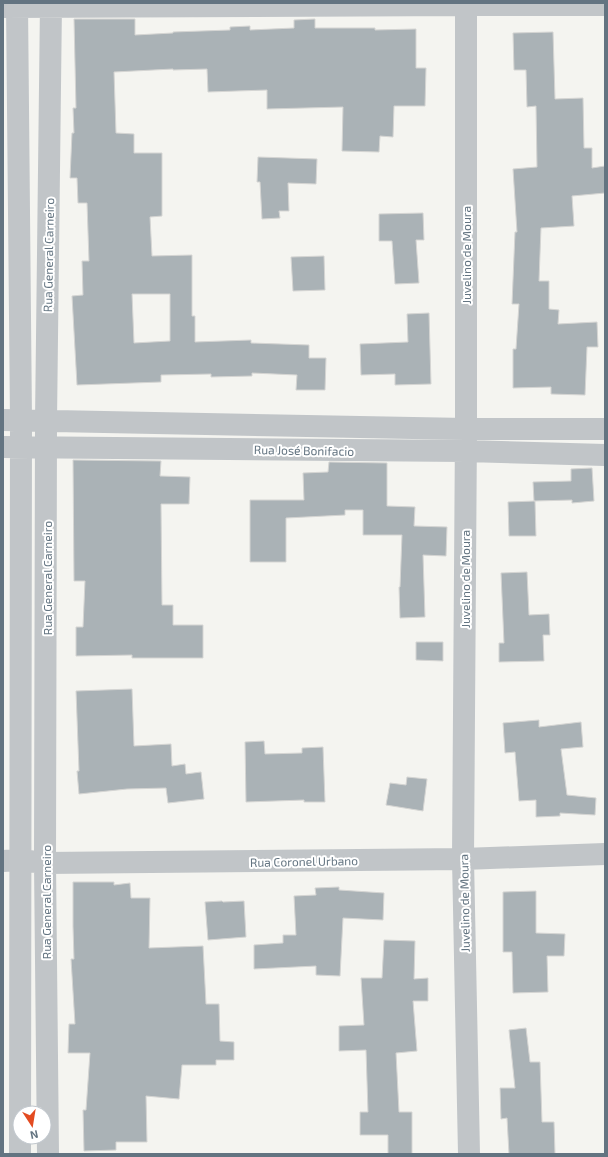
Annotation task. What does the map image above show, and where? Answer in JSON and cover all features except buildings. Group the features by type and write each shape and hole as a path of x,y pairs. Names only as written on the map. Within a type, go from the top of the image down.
{"street":[{"path":"20,1154 20,947 12,860 20,744 20,524 12,448 12,420 20,313 18,98 12,6 466,4 605,5"},
{"name":"Juvelino de Moura","path":"466,4 466,451 463,860 468,1154"},
{"name":"Rua General Carneiro","path":"48,1154 45,863 47,526 46,421 51,5"},
{"path":"18,98 50,103"},
{"path":"19,215 48,218"},
{"path":"20,313 47,316"},
{"name":"Rua José Bonifacio","path":"12,420 466,429 605,429"},
{"name":"Rua José Bonifacio","path":"12,448 47,447 466,451 605,455"},
{"path":"20,524 47,526"},
{"path":"20,630 46,633"},
{"path":"20,744 46,748"},
{"name":"Rua Coronel Urbano","path":"12,860 45,863 463,860 605,854"},
{"path":"20,947 46,949"},
{"path":"20,1052 47,1052"}]}
